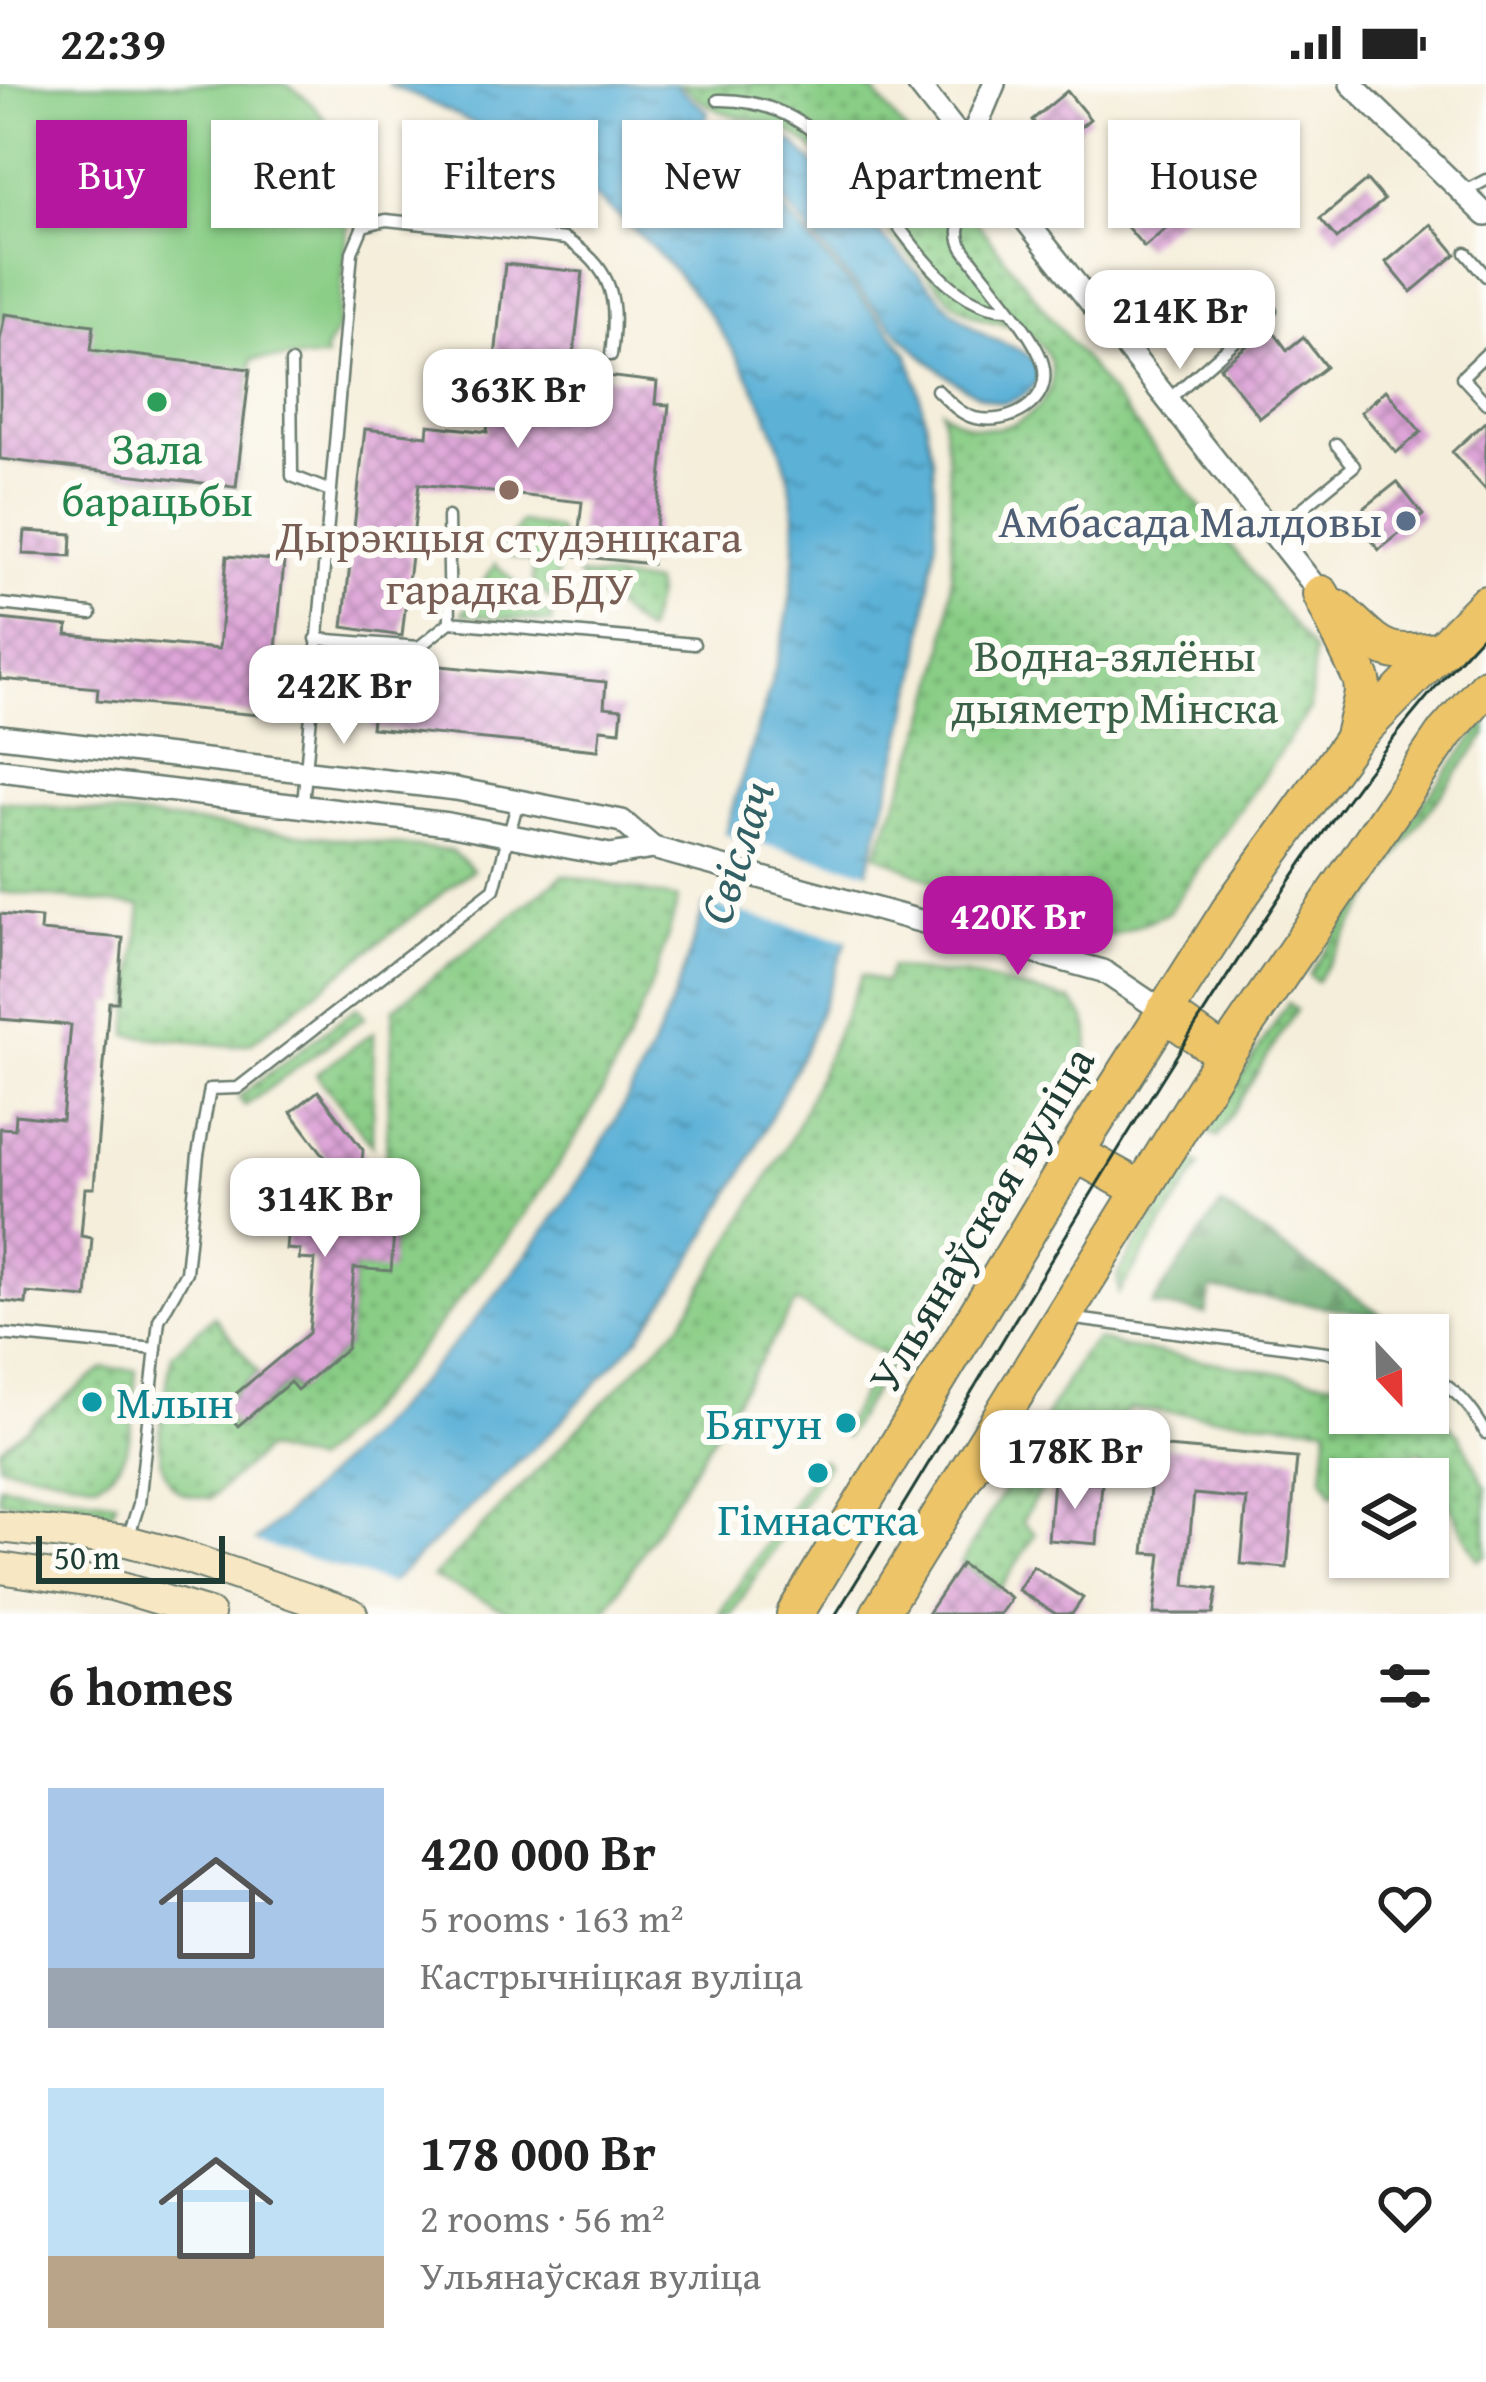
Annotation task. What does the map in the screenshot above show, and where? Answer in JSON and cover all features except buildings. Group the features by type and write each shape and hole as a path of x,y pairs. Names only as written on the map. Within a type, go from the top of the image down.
{"main road":[{"path":"1321,594 1381,649 1412,653 1443,649"},
{"path":"1321,594 1362,680 1364,694 1352,740"},
{"name":"Ульянаўская вуліца","path":"795,1614 1075,1153 1261,865 1352,740 1486,604"},
{"path":"879,1614 1225,1055 1433,750 1486,687"},
{"path":"1164,1012 1225,1055"},
{"path":"1075,1153 1142,1190"},
{"path":"0,1527 127,1541 352,1614"},
{"path":"0,1553 111,1569 120,1564 127,1541"},
{"path":"0,1568 139,1592 209,1614"}],"street":[{"path":"918,84 947,120"},
{"path":"979,120 994,84"},
{"path":"1351,84 1486,215"},
{"path":"1032,228 1321,594"},
{"path":"0,736 456,789 622,821 653,848 1103,971 1164,1012"},
{"path":"0,770 304,805 508,835 610,856 653,848"}],"lane":[{"path":"718,100 753,100 775,106 811,128 854,170 955,289 978,305 1008,308"},
{"path":"1465,191 1486,180"},
{"path":"304,805 352,252 363,226 386,220 565,238 582,248 610,284 617,310 611,355"},
{"path":"937,390 963,413 977,418 1012,416 1037,398 1045,370 1041,357 963,248 957,228"},
{"path":"1466,253 1486,276"},
{"path":"1166,401 1271,310"},
{"path":"1486,354 1462,377 1486,403"},
{"path":"291,364 292,476 330,490"},
{"path":"1272,533 1354,466 1336,444"},
{"path":"448,518 450,622"},
{"path":"0,604 92,614"},
{"path":"316,639 419,647 450,622 694,644"},
{"path":"127,1541 139,1504 159,1320 186,1272 210,1089 238,1088 494,889 518,801"},
{"path":"1065,1318 1329,1351"},
{"path":"0,1334 156,1348"},
{"path":"1449,1386 1475,1412 1486,1433"}],"green space":[{"path":"0,84 286,84 314,106 324,120 211,120 211,228 347,228 337,330 326,358 252,359 236,487 0,459"},
{"name":"Водна-зялёны дыяметр Мінска","path":"679,84 868,84 896,120 807,120 807,144 783,130 783,120 753,120 715,109"},
{"name":"Водна-зялёны дыяметр Мінска","path":"885,228 981,228 1314,652 1310,709 1168,913 1112,936 969,898 876,854 925,723 945,642 952,526 942,410 966,424 991,428 1014,423 1033,412 1052,376 1048,355 1026,331 977,317 953,302"},
{"path":"521,522 557,529 561,535 554,602 533,584 532,562 499,554"},
{"path":"495,564 551,614 552,623 462,614"},
{"path":"578,575 654,583 656,595 646,633 582,582"},
{"path":"1486,722 1486,735 1417,826 1316,982 1309,975 1424,802"},
{"path":"0,801 451,851 473,869 251,1043 233,1046 128,1035 141,906 0,892"},
{"path":"563,875 678,899 642,1010 563,1158 426,1341 313,1462 265,1449 211,1498 178,1490 166,1474 160,1441 172,1354 214,1316 258,1372 218,1408 236,1429 289,1383 296,1391 347,1347 354,1268 390,1270 395,1220 382,1218 394,1008"},
{"path":"891,967 964,974 1070,1000 1087,1023 1089,1042 845,1437 840,1432 884,1355 796,1302 604,1614 513,1614 433,1577 682,1322 794,1133 862,975 885,983"},
{"path":"1288,1003 1296,1010 1217,1137 1207,1132"},
{"path":"357,1007 365,1017 245,1106 238,1097"},
{"path":"374,1032 372,1145 316,1074"},
{"path":"1191,1159 1200,1166 1119,1293 1117,1275"},
{"path":"1221,1205 1381,1314 1211,1289 1206,1314 1152,1305"},
{"path":"1097,1339 1329,1381 1329,1434 1449,1434 1449,1426 1460,1435 1486,1488 1486,1555 1478,1560 1449,1504 1449,1458 1425,1458 1421,1450 1405,1458 1329,1458 1329,1488 1323,1476 1328,1426 1129,1409 1121,1417 1117,1475 1050,1474 1022,1521 1035,1534 1000,1590 961,1564 1081,1356"},
{"path":"104,1368 136,1370 130,1434 110,1474 96,1483 0,1465 0,1448"},
{"path":"822,1459 828,1464 732,1614 719,1614"},
{"path":"0,1485 116,1501 112,1512 103,1513 0,1501"}],"water":[{"path":"387,84 674,84 708,112 705,120 622,120 622,220 598,200 598,120 466,120"},
{"path":"783,138 807,157 807,228 874,228 953,311 985,335 1030,357 1037,380 1026,393 1002,403 973,392 911,345 851,281 783,200"},
{"name":"Свіслач","path":"783,209 909,356 933,460 936,537 918,673 853,924 807,1045 745,1169 676,1286 638,1338 554,1429 386,1587 207,1584 412,1390 534,1245 588,1167 634,1085 673,999 697,929 783,639 794,569 794,511 772,426 742,365 709,314 633,229 783,228"}],"pier":[{"path":"719,833 873,873 853,942 698,902"},
{"path":"249,1540 396,1586 361,1614 170,1614"}],"tram line":[{"path":"836,1614 1105,1171 1263,922 1405,723 1486,631"}],"place":[{"name":"Зала барацьбы","path":"157,402"},
{"name":"Дырэкцыя студэнцкага гарадка БДУ","path":"509,490"},
{"name":"Амбасада Малдовы","path":"1406,521"},
{"name":"Млын","path":"92,1402"},
{"name":"Бягун","path":"846,1423"},
{"name":"Гімнастка","path":"818,1473"}]}
